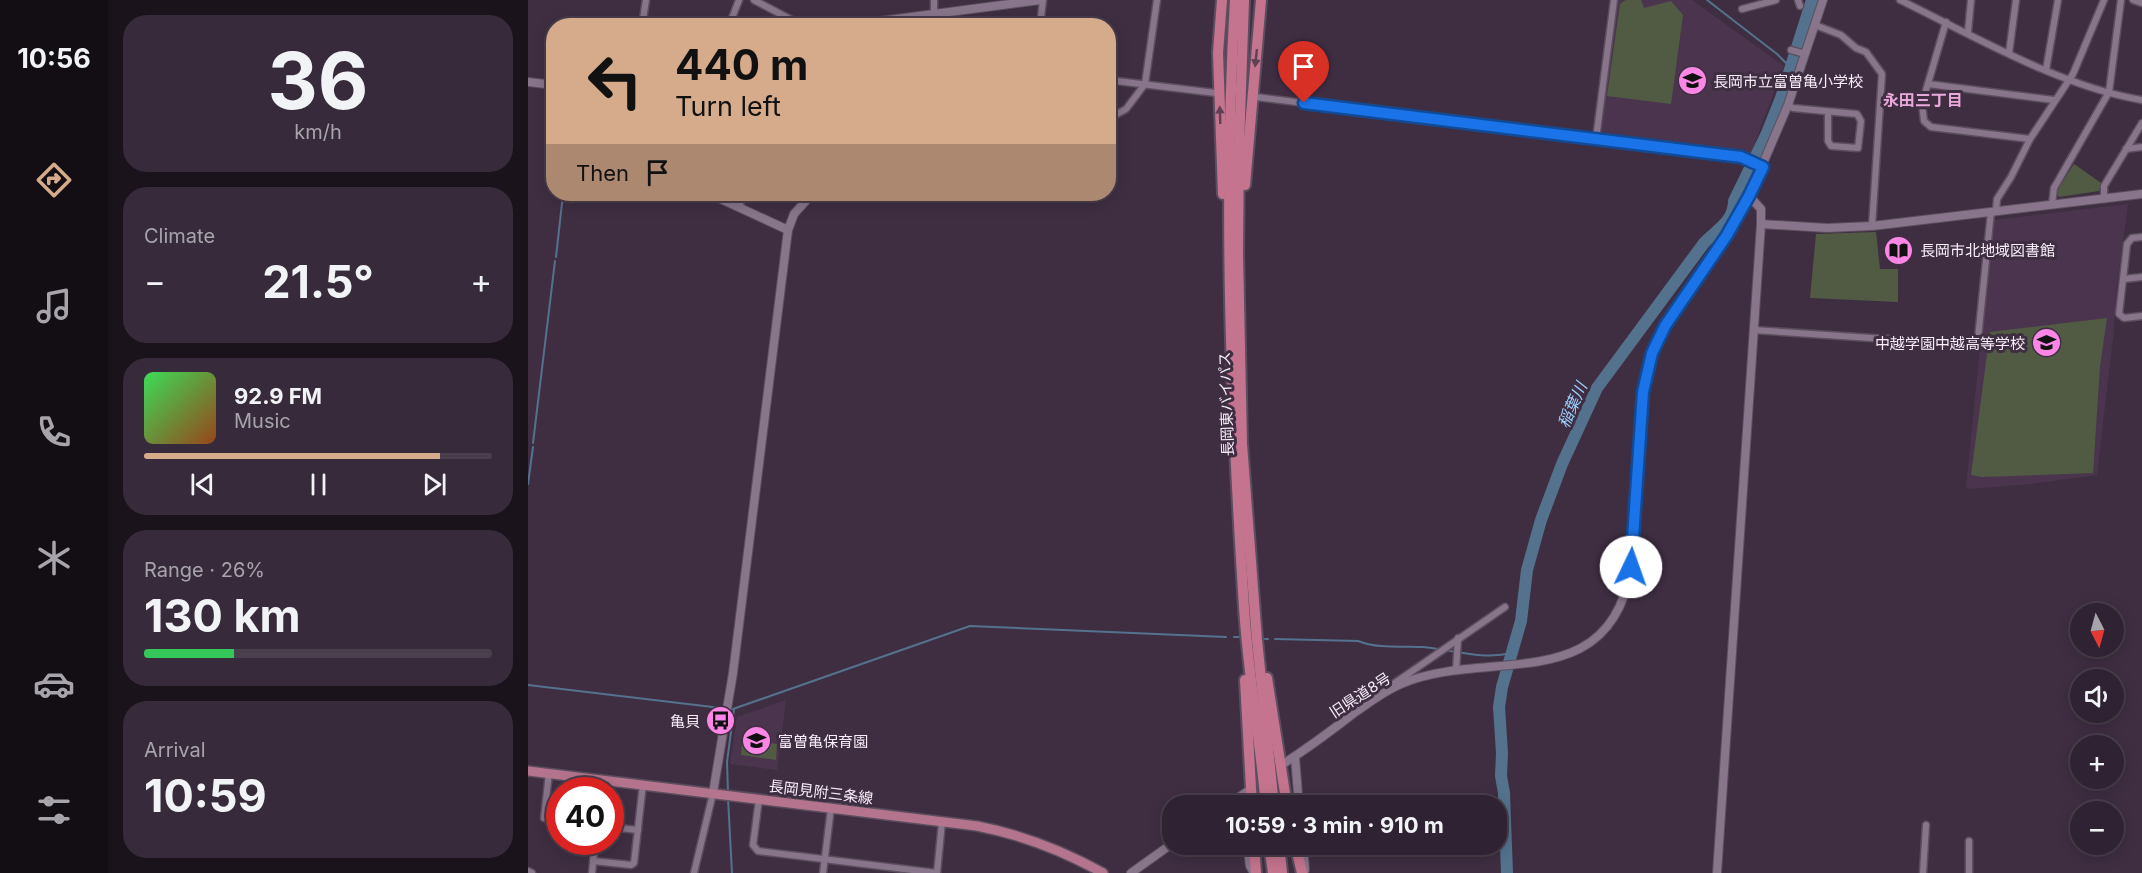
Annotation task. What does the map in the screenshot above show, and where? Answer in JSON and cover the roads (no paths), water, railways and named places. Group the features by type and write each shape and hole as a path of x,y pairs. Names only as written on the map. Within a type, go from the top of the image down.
{"highway":[{"name":"長岡東バイパス","path":"1235,0 1238,20 1240,364 1247,522 1273,795"},
{"name":"長岡東バイパス","path":"1244,0 1238,20 1230,150 1230,342 1234,453 1246,630 1265,795"},
{"path":"1240,364 1246,155 1262,1"},
{"path":"1219,4 1220,125 1230,342"},
{"path":"1246,630 1244,668 1251,795"},
{"path":"1257,640 1264,663 1285,795"},
{"path":"1254,855 1255,873"},
{"path":"1271,855 1274,873"},
{"path":"1280,855 1282,873"},
{"path":"1298,855 1303,873"}],"main road":[{"name":"長岡見附三条線","path":"528,771 977,826 1030,839 1068,853 1102,873"}],"street":[{"path":"643,18 646,0"},
{"path":"732,18 739,0"},
{"path":"754,0 788,18"},
{"path":"931,18 934,0"},
{"path":"911,18 1042,0 1041,18"},
{"path":"1116,116 1126,109 1145,84 1157,0"},
{"path":"1596,139 1614,0"},
{"path":"1742,9 1776,0"},
{"path":"1717,873 1761,224 1761,209 1749,196 1788,105 1823,0"},
{"path":"1900,0 2046,70 2109,92 2142,100"},
{"path":"1968,32 1971,0"},
{"path":"2009,53 2016,0"},
{"path":"2046,70 2058,0"},
{"path":"1754,330 1901,340 1977,348 1997,199 2030,139 2070,79 2104,0"},
{"path":"2052,206 2054,188 2109,92 2121,0"},
{"path":"2133,0 2142,3"},
{"path":"1946,22 1922,111 1926,125 2030,139"},
{"path":"1815,25 1841,35 1856,48 1866,52 1882,74 1872,226"},
{"path":"1791,50 1804,54"},
{"path":"1116,81 1216,93"},
{"path":"528,82 546,84"},
{"path":"1928,84 2054,100"},
{"path":"1256,97 1741,157 1763,167"},
{"path":"1788,105 1793,108 1854,113 1859,116 1861,121 1858,148 1831,146 1828,141 1828,112"},
{"path":"2104,199 2104,186 2142,123"},
{"path":"2126,149 2142,147"},
{"path":"1761,224 1827,228 1872,226 2142,194"},
{"name":"旧県道8号","path":"1283,764 1376,697 1399,684 1456,671 1549,660 1576,651 1597,637 1617,613 1626,594 1631,567 1643,392 1652,353 1665,326 1722,243 1749,196"},
{"path":"725,201 788,230"},
{"path":"740,201 740,208"},
{"path":"694,873 713,793 733,673 788,230 794,214 806,201"},
{"path":"2142,237 2129,240 2127,244 2119,314 2124,318 2142,316"},
{"path":"2124,279 2142,277"},
{"path":"1376,697 1505,607"},
{"path":"1456,671 1458,638"},
{"path":"1294,757 1298,795"},
{"path":"549,773 549,777"},
{"path":"593,861 630,865 634,863 643,784"},
{"path":"1245,795 1248,791"},
{"path":"759,799 754,848 758,851 937,873 942,822"},
{"path":"546,800 544,818 546,818"},
{"path":"823,873 831,808"},
{"path":"1923,873 1926,825"},
{"path":"624,828 638,830"},
{"path":"1969,841 1969,873"},
{"path":"1131,873 1162,851"},
{"path":"592,873 594,855"},
{"path":"1248,855 1250,866 1255,873"},
{"path":"1303,855 1303,873"}],"waterway":[{"path":"1707,0 1777,54 1790,67"},
{"name":"稲葉川","path":"1507,873 1499,707 1502,687 1521,621 1527,570 1541,520 1562,464 1597,388 1704,243 1724,225 1731,215 1734,201 1781,98 1812,0"},
{"path":"556,257 562,201"},
{"path":"533,443 555,261"},
{"path":"528,484 533,447"},
{"path":"733,709 970,626 1226,637"},
{"path":"1234,637 1239,637"},
{"path":"1275,639 1358,641 1382,646 1423,647 1479,655 1512,653"},
{"path":"528,685 721,708"},
{"path":"728,793 727,762 734,709"},
{"path":"728,798 732,873"}],"place":[{"name":"長岡市立富曽亀小学校","path":"1692,81"},
{"name":"長岡市北地域図書館","path":"1899,250"},
{"name":"中越学園中越高等学校","path":"2046,343"},
{"name":"亀貝","path":"721,721"},
{"name":"富曽亀保育園","path":"757,741"}],"district":[{"name":"永田三丁目","path":"1923,100"}]}
